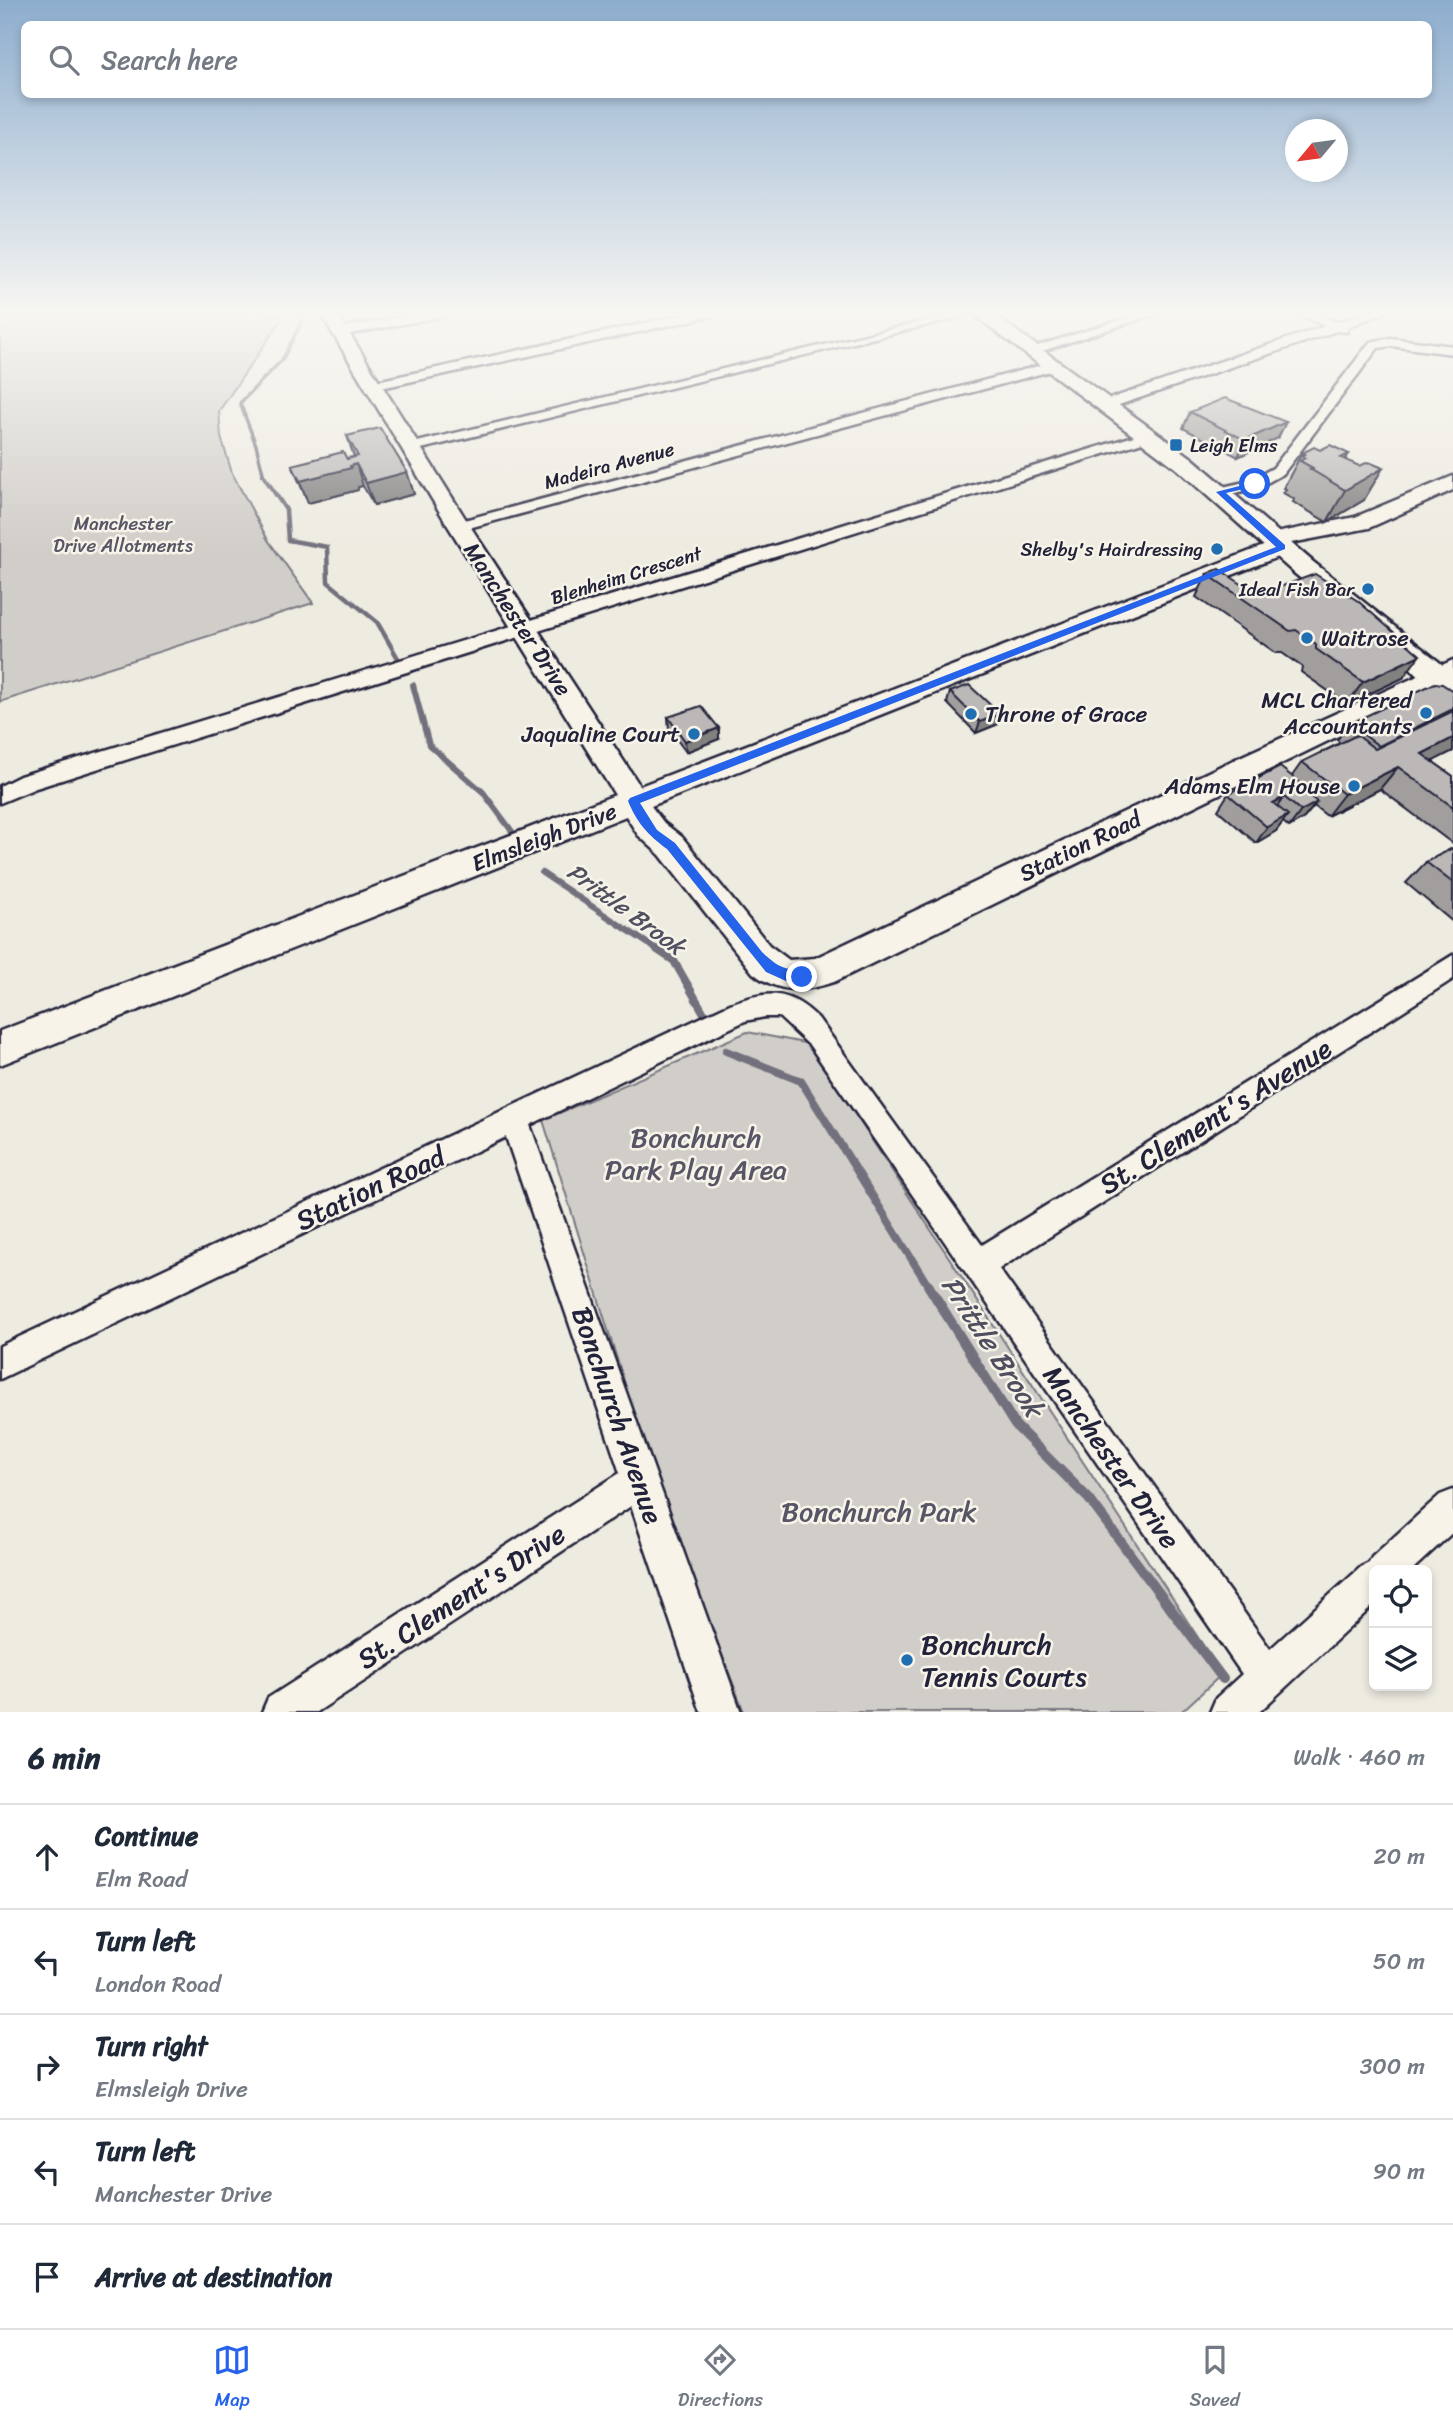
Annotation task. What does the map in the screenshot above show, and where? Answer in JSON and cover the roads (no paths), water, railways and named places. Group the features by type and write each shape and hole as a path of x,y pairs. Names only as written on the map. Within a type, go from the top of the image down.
{"main road":[{"path":"1088,392 1220,492 1278,544 1448,678"}],"street":[{"name":"Manchester Drive","path":"376,392 413,447 458,526 634,801 640,817 653,833 671,846 771,968 786,976 802,977 822,971"},
{"path":"413,447 643,392"},
{"name":"Madeira Avenue","path":"458,526 957,392"},
{"path":"1105,405 1144,392"},
{"path":"1220,492 1255,484 1278,471 1339,392"},
{"name":"Blenheim Crescent","path":"0,795 28,782 1147,436"},
{"name":"Elmsleigh Drive","path":"0,1048 634,801 1278,544 1361,523 1453,482"},
{"name":"Station Road","path":"822,971 1252,763 1448,678"},
{"name":"St. Clement's Avenue","path":"978,1265 1453,966"},
{"name":"Manchester Drive","path":"739,1012 764,1003 783,1005 804,1020 819,1038 1267,1677"},
{"name":"Station Road","path":"0,1363 739,1012"},
{"name":"Bonchurch Avenue","path":"514,1119 721,1712"},
{"name":"St. Clement's Drive","path":"282,1712 640,1480"},
{"path":"1390,1565 1453,1508"},
{"path":"1230,1712 1369,1585"}],"waterway":[{"name":"Prittle Brook","path":"251,392 240,403 256,445 264,476"},
{"name":"Prittle Brook","path":"264,476 286,510 288,540 327,547 328,582 377,622 399,660"},
{"name":"Prittle Brook","path":"413,685 429,745 483,792 514,834"},
{"name":"Prittle Brook","path":"542,873 674,961 705,1015"},
{"name":"Prittle Brook","path":"726,1051 801,1081 929,1287"},
{"name":"Prittle Brook","path":"928,1285 1015,1425 1089,1499 1223,1679"}],"place":[{"name":"Leigh Elms","path":"1176,445"},
{"name":"Shelby's Hairdressing","path":"1217,549"},
{"name":"Ideal Fish Bar","path":"1368,589"},
{"name":"Waitrose","path":"1307,638"},
{"name":"MCL Chartered Accountants","path":"1426,713"},
{"name":"Throne of Grace","path":"971,714"},
{"name":"Jaqualine Court","path":"694,734"},
{"name":"Adams Elm House","path":"1354,786"},
{"name":"Bonchurch Tennis Courts","path":"907,1660"}],"park label":[{"name":"Manchester Drive Allotments","path":"123,534"},
{"name":"Bonchurch Park Play Area","path":"696,1153"},
{"name":"Bonchurch Park","path":"879,1511"}]}
